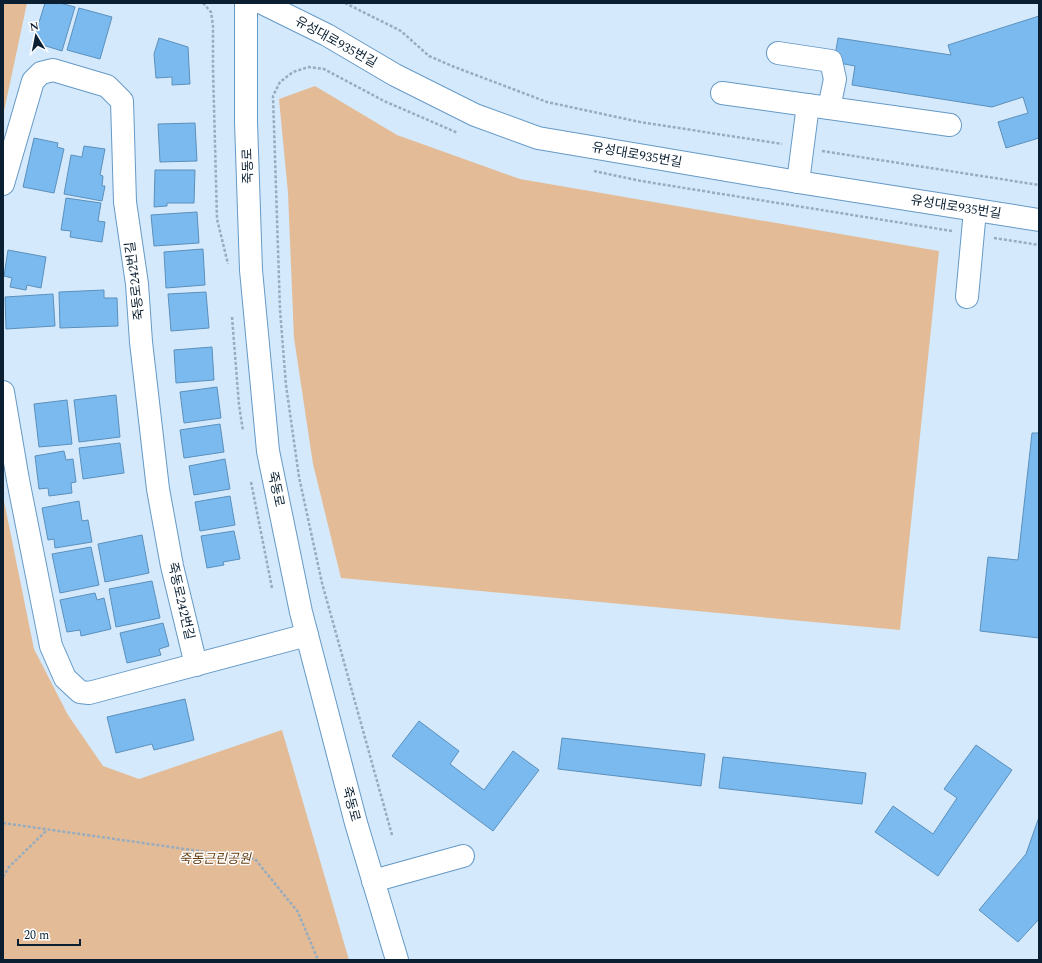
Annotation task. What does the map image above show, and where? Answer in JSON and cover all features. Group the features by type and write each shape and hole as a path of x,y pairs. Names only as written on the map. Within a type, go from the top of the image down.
{"street":[{"name":"죽동로","path":"246,3 246,122 251,270 268,451 301,612 356,823 397,960"},
{"name":"유성대로935번길","path":"262,3 327,35 395,75 475,115 538,138 798,182 1039,220"},
{"path":"778,53 831,61 836,79 829,108"},
{"name":"죽동로242번길","path":"3,184 33,81 40,73 53,70 107,86 122,101 125,202 137,284 141,342 158,489 172,566 196,665"},
{"path":"722,93 950,125"},
{"path":"798,182 808,105"},
{"path":"967,297 975,210"},
{"path":"3,392 18,480 51,646 65,678 80,692 88,693 307,635"},
{"path":"373,881 463,856"}],"path":[{"path":"203,3 211,12 213,26"},
{"path":"345,3 401,31 429,56 547,102 640,122 788,145"},
{"path":"392,835 322,583 299,477 286,385 281,318 273,96 280,82 293,72 309,67 324,69 384,101 462,134"},
{"path":"818,150 1039,185"},
{"path":"589,170 641,182 956,232"},
{"path":"986,237 1039,245"},
{"path":"3,823 255,859 298,912 318,960"},
{"path":"3,877 9,867 47,830"}],"green space":[{"path":"3,3 27,3 3,116"},
{"path":"315,86 397,135 520,179 939,251 900,630 341,578 313,464 294,338 288,193 279,99"},
{"name":"죽동근린공원","path":"3,496 34,649 68,715 103,766 139,779 282,730 349,960 3,960"}],"building":[{"path":"45,3 60,3 75,7 62,51 33,42"},
{"path":"79,8 112,17 100,59 67,50"},
{"path":"1039,16 1039,138 1006,148 998,122 1028,113 1023,97 992,107 852,85 855,66 834,62 838,38 951,55 948,45"},
{"path":"159,38 188,47 190,84 172,85 172,77 156,78 154,54"},
{"path":"195,123 197,161 160,162 158,124"},
{"path":"34,138 58,143 57,147 64,149 54,193 23,187"},
{"path":"84,146 105,149 100,175 103,176 102,186 105,186 102,201 64,194 71,155 82,157"},
{"path":"155,170 195,170 194,203 167,203 167,206 154,207"},
{"path":"66,198 101,203 98,221 105,222 102,242 70,237 71,231 61,230"},
{"path":"197,212 199,243 154,246 151,215"},
{"path":"203,249 205,285 166,288 164,252"},
{"path":"8,250 46,257 41,288 27,285 26,290 10,287 12,278 4,276"},
{"path":"104,290 104,298 117,298 118,326 60,328 59,292"},
{"path":"206,292 209,328 171,331 168,294"},
{"path":"53,294 55,326 6,329 5,297"},
{"path":"212,347 214,380 176,383 174,350"},
{"path":"217,387 221,418 184,423 180,392"},
{"path":"116,395 120,437 79,442 74,400"},
{"path":"67,400 72,444 39,447 34,404"},
{"path":"220,424 224,452 184,458 180,430"},
{"path":"1032,433 1039,433 1039,638 980,631 988,557 1018,560"},
{"path":"120,443 124,473 83,479 79,448"},
{"path":"64,451 66,460 73,459 76,482 71,483 72,493 49,496 48,488 39,489 35,456"},
{"path":"225,459 230,489 194,495 189,466"},
{"path":"230,496 235,525 200,531 195,502"},
{"path":"79,501 82,521 88,520 92,542 55,548 54,539 48,540 42,508"},
{"path":"234,531 240,559 223,562 224,565 207,568 201,536"},
{"path":"142,535 149,573 105,582 98,544"},
{"path":"91,547 99,585 60,593 52,554"},
{"path":"152,581 160,618 116,627 109,589"},
{"path":"95,593 97,600 104,598 111,629 81,636 80,630 67,632 60,600"},
{"path":"163,623 169,646 159,649 161,655 127,663 120,633"},
{"path":"185,699 194,740 154,750 152,744 116,753 107,717"},
{"path":"419,721 459,751 450,764 484,790 513,751 539,770 493,831 392,756"},
{"path":"562,738 705,754 701,786 558,769"},
{"path":"976,745 1012,770 938,876 875,832 893,806 933,834 957,798 944,789"},
{"path":"723,757 866,773 862,804 719,788"},
{"path":"1039,817 1039,919 1018,942 979,910 1026,854"}]}
